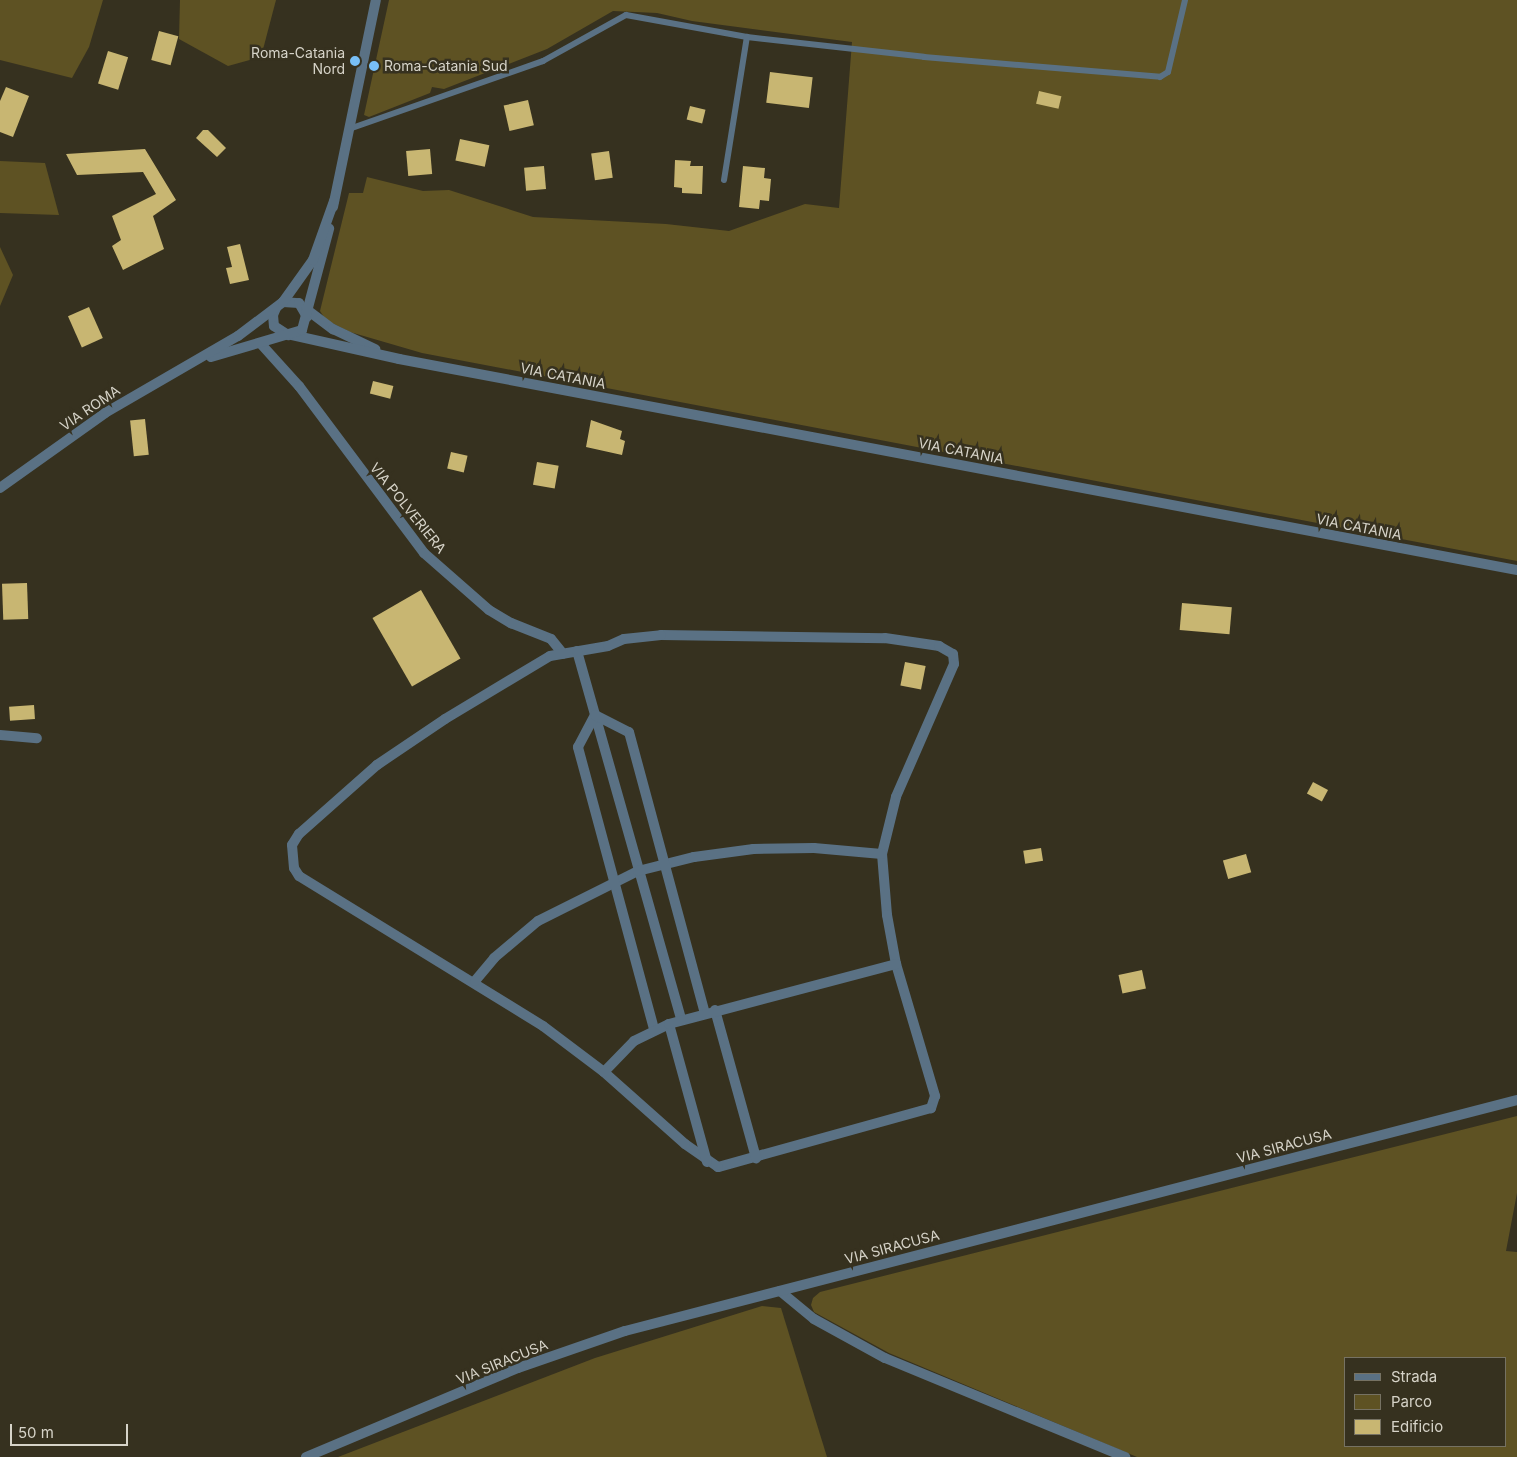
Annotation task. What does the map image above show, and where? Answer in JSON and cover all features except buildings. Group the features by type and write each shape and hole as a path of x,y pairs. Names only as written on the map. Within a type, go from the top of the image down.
{"street":[{"path":"200,360 261,344 302,330 334,201 376,0"},
{"path":"334,201 313,260 281,303 272,320 278,330 290,335 399,359"},
{"path":"200,360 256,324 281,303 294,301 306,313 341,333 399,359"},
{"name":"VIA POLVERIERA","path":"261,344 299,386 424,553 489,610 510,623 551,639 563,654"},
{"name":"VIA CATANIA","path":"399,359 1517,570"},
{"name":"VIA ROMA","path":"0,488 105,413 200,360"},
{"path":"660,635 885,638 948,649 953,654 954,664 896,797 882,854 887,915 896,964 935,1096 931,1108 726,1167 707,1162 604,1072 543,1026 475,981 299,876 291,857 292,846 299,834 377,765 550,656 563,654 608,646 624,639 660,635"},
{"path":"577,651 681,1019"},
{"path":"595,715 629,732 664,863 756,1158"},
{"path":"595,715 578,747 654,1030"},
{"path":"0,735 37,738"},
{"path":"475,981 494,958 538,921 638,871 664,863 761,849 882,854"},
{"path":"604,1072 634,1041 681,1019 896,964"},
{"path":"669,1024 707,1162"},
{"name":"VIA SIRACUSA","path":"306,1457 518,1368 625,1331 1517,1100"},
{"path":"780,1290 814,1319 885,1358 1125,1457"}],"lane":[{"path":"349,129 543,60 626,15 747,37 952,60 1160,76 1168,72 1185,0"},
{"path":"724,180 747,37"}],"green space":[{"path":"0,0 103,0 89,47 72,78 0,60"},
{"path":"180,0 276,0 261,57 228,66 179,39"},
{"path":"389,0 1517,0 1517,561 422,353 350,332 326,320 320,311 349,193 363,193 367,177 423,191 449,190 533,217 666,224 729,231 805,204 839,208 852,42 692,21 657,13 613,11 547,49 444,89 432,87 430,93 369,117 364,115"},
{"path":"0,161 45,163 59,215 0,213"},
{"path":"0,247 13,275 0,306"},
{"path":"1517,1116 1517,1193 1506,1251 1517,1252 1517,1457 1137,1457 889,1353 814,1312 811,1305 813,1298 820,1292"},
{"path":"762,1306 781,1308 827,1457 338,1457 595,1358"}],"place":[{"name":"Roma-Catania Nord","path":"355,61"},
{"name":"Roma-Catania Sud","path":"374,66"}]}
